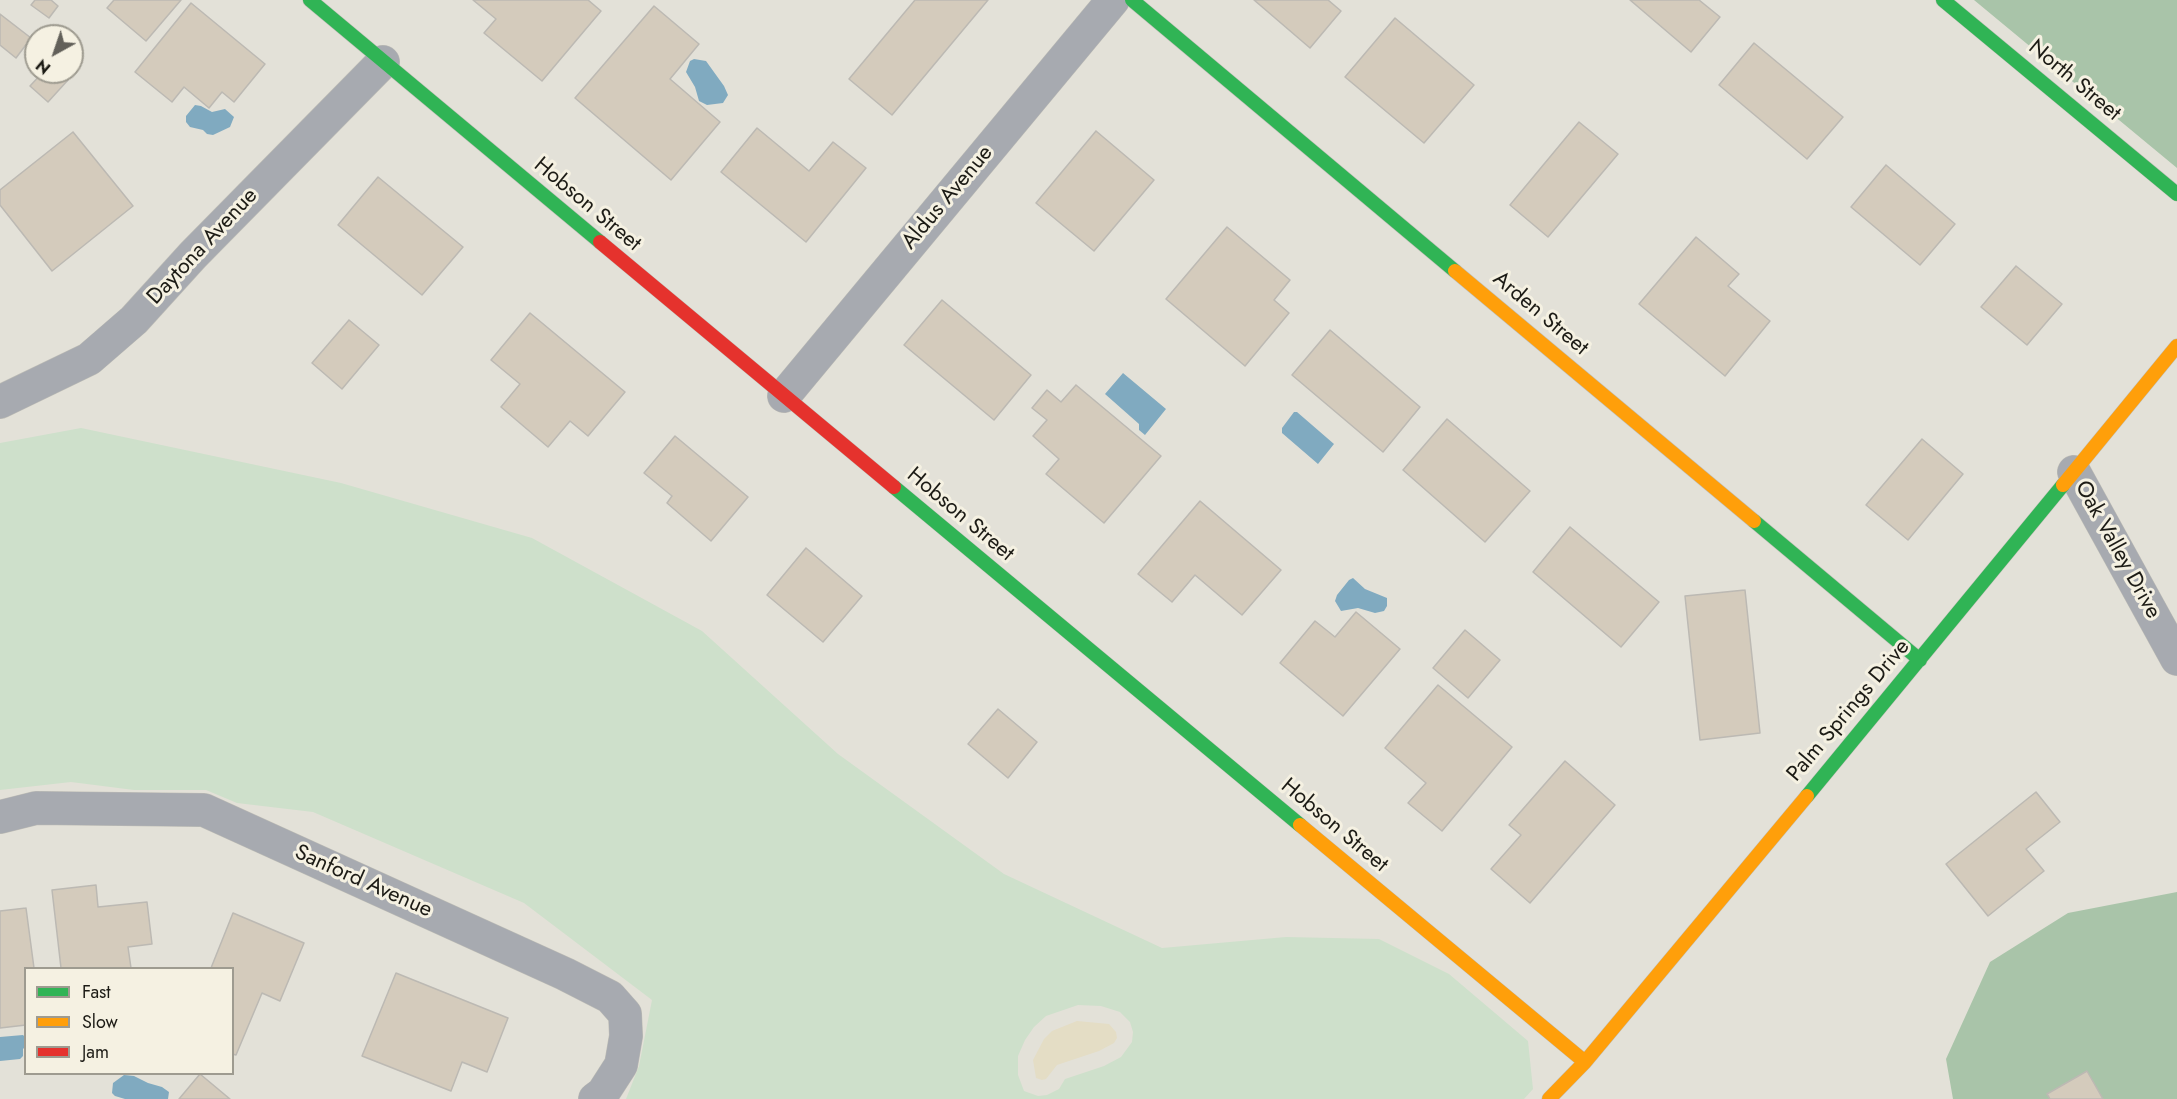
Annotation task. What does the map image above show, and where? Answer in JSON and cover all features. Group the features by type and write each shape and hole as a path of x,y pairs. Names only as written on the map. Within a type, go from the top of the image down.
{"street":[{"name":"Hobson Street","path":"310,0 1585,1062"},
{"name":"Aldus Avenue","path":"784,396 1113,0"},
{"name":"Arden Street","path":"1132,0 1920,660"},
{"name":"North Street","path":"1943,0 2177,194"},
{"name":"Daytona Avenue","path":"0,402 89,359 134,320 193,255 383,62"},
{"name":"Palm Springs Drive","path":"1549,1099 1585,1062 1920,660 2177,346"},
{"name":"Oak Valley Drive","path":"2074,472 2177,659"},
{"name":"Sanford Avenue","path":"0,817 36,808 204,810 565,974 610,997 625,1014 626,1036 621,1065 599,1096"}],"green space":[{"path":"1974,0 2177,0 2177,168"},
{"path":"81,428 341,483 532,538 702,631 838,754 1004,874 1162,948 1286,937 1379,939 1449,974 1528,1041 1533,1089 1524,1099 626,1099 639,1066 652,1000 524,903 313,812 237,803 206,790 134,790 71,782 0,790 0,443","holes":["1078,1005 1101,1006 1120,1012 1130,1022 1133,1032 1132,1042 1121,1057 1104,1066 1065,1079 1059,1089 1047,1095 1038,1096 1024,1091 1018,1075 1018,1056 1034,1027 1046,1016"]},
{"path":"2177,892 2177,1099 1953,1099 1946,1059 1990,962 2068,913"}],"sand":[{"path":"1077,1021 1109,1024 1116,1032 1117,1038 1114,1043 1099,1051 1057,1065 1046,1079 1036,1078 1033,1060 1044,1039 1052,1031"}],"water":[{"path":"694,59 706,61 724,86 728,95 723,103 707,105 699,101 695,87 686,72 690,61"},
{"path":"195,105 212,112 225,109 234,117 230,127 213,135 190,127 186,122 186,116"},
{"path":"1123,373 1166,409 1145,435 1139,430 1139,424 1105,394"},
{"path":"1294,412 1297,412 1334,444 1318,464 1282,433 1282,428"},
{"path":"1353,578 1365,589 1387,598 1384,611 1375,613 1358,608 1341,611 1335,601 1337,595"},
{"path":"23,1035 23,1056 20,1059 0,1061 0,1037"},
{"path":"124,1075 134,1076 162,1087 169,1092 168,1099 125,1099 115,1096 112,1093 113,1083"}],"building":[{"path":"35,0 51,0 58,6 49,18 31,5"},
{"path":"114,0 181,0 146,41 107,8"},
{"path":"473,0 588,0 601,11 542,81 484,33 496,19"},
{"path":"915,0 988,0 892,115 849,79"},
{"path":"1254,0 1328,0 1341,11 1310,48"},
{"path":"1630,0 1699,0 1720,17 1691,52"},
{"path":"191,3 265,64 234,102 222,92 209,108 184,87 172,102 135,72"},
{"path":"654,6 699,44 670,79 720,122 671,180 575,98"},
{"path":"0,14 24,33 24,47 16,58 0,45"},
{"path":"1395,18 1474,85 1424,143 1345,77"},
{"path":"1754,43 1843,117 1807,159 1719,85"},
{"path":"32,84 64,84 48,102 30,86"},
{"path":"1579,122 1618,154 1548,237 1510,205"},
{"path":"757,128 809,171 833,142 866,168 806,242 721,172"},
{"path":"1096,131 1154,180 1094,251 1036,203"},
{"path":"73,132 133,206 52,271 0,205 0,190"},
{"path":"1886,165 1955,224 1920,265 1851,207"},
{"path":"378,177 463,247 422,295 338,225"},
{"path":"1227,227 1290,280 1274,300 1289,313 1245,366 1166,299"},
{"path":"1696,237 1739,274 1728,286 1770,321 1725,376 1639,304"},
{"path":"2016,266 2062,304 2027,345 1981,307"},
{"path":"942,300 1031,375 994,420 904,345"},
{"path":"530,313 625,392 588,436 570,421 548,447 501,407 520,384 491,360"},
{"path":"349,320 379,345 342,389 312,363"},
{"path":"1330,330 1420,407 1383,452 1292,375"},
{"path":"1076,385 1161,456 1104,523 1046,474 1059,459 1033,436 1047,420 1032,408 1047,390 1061,402"},
{"path":"1447,419 1530,491 1485,542 1403,470"},
{"path":"675,436 748,497 711,541 667,503 672,496 644,473"},
{"path":"1922,439 1963,474 1908,540 1866,505"},
{"path":"1200,501 1281,570 1242,615 1195,575 1172,602 1138,574"},
{"path":"1570,527 1659,602 1621,647 1533,572"},
{"path":"806,548 862,596 823,642 767,595"},
{"path":"1745,590 1760,733 1700,740 1685,596"},
{"path":"1356,612 1400,649 1343,716 1280,663 1315,621 1335,637"},
{"path":"1465,630 1500,660 1468,698 1433,668"},
{"path":"1438,685 1512,747 1442,831 1408,803 1426,783 1385,748"},
{"path":"998,709 1037,742 1008,778 968,744"},
{"path":"1565,761 1615,805 1530,903 1491,869 1521,835 1509,825"},
{"path":"2036,792 2060,822 2026,849 2044,871 1988,916 1946,864"},
{"path":"96,885 98,907 147,902 152,944 128,947 131,967 61,967 52,890"},
{"path":"26,908 34,967 24,967 24,1025 0,1028 0,911"},
{"path":"233,913 304,943 280,1001 262,993 236,1055 234,1054 234,967 211,967"},
{"path":"396,973 508,1018 487,1072 462,1062 451,1091 362,1056"},
{"path":"2087,1071 2103,1099 2050,1099 2047,1094"},
{"path":"201,1075 230,1099 179,1099"}],"traffic: fast":[{"path":"310,0 600,242"},
{"path":"1132,0 1455,271"},
{"path":"1943,0 2177,194"},
{"path":"1807,796 2063,485"},
{"path":"894,487 1300,825"},
{"path":"1754,521 1920,660"}],"traffic: slow":[{"path":"1455,271 1754,521"},
{"path":"2063,485 2177,346"},
{"path":"1549,1099 1585,1062 1807,796"},
{"path":"1300,825 1585,1062"}],"traffic: jam":[{"path":"600,242 894,487"}]}
